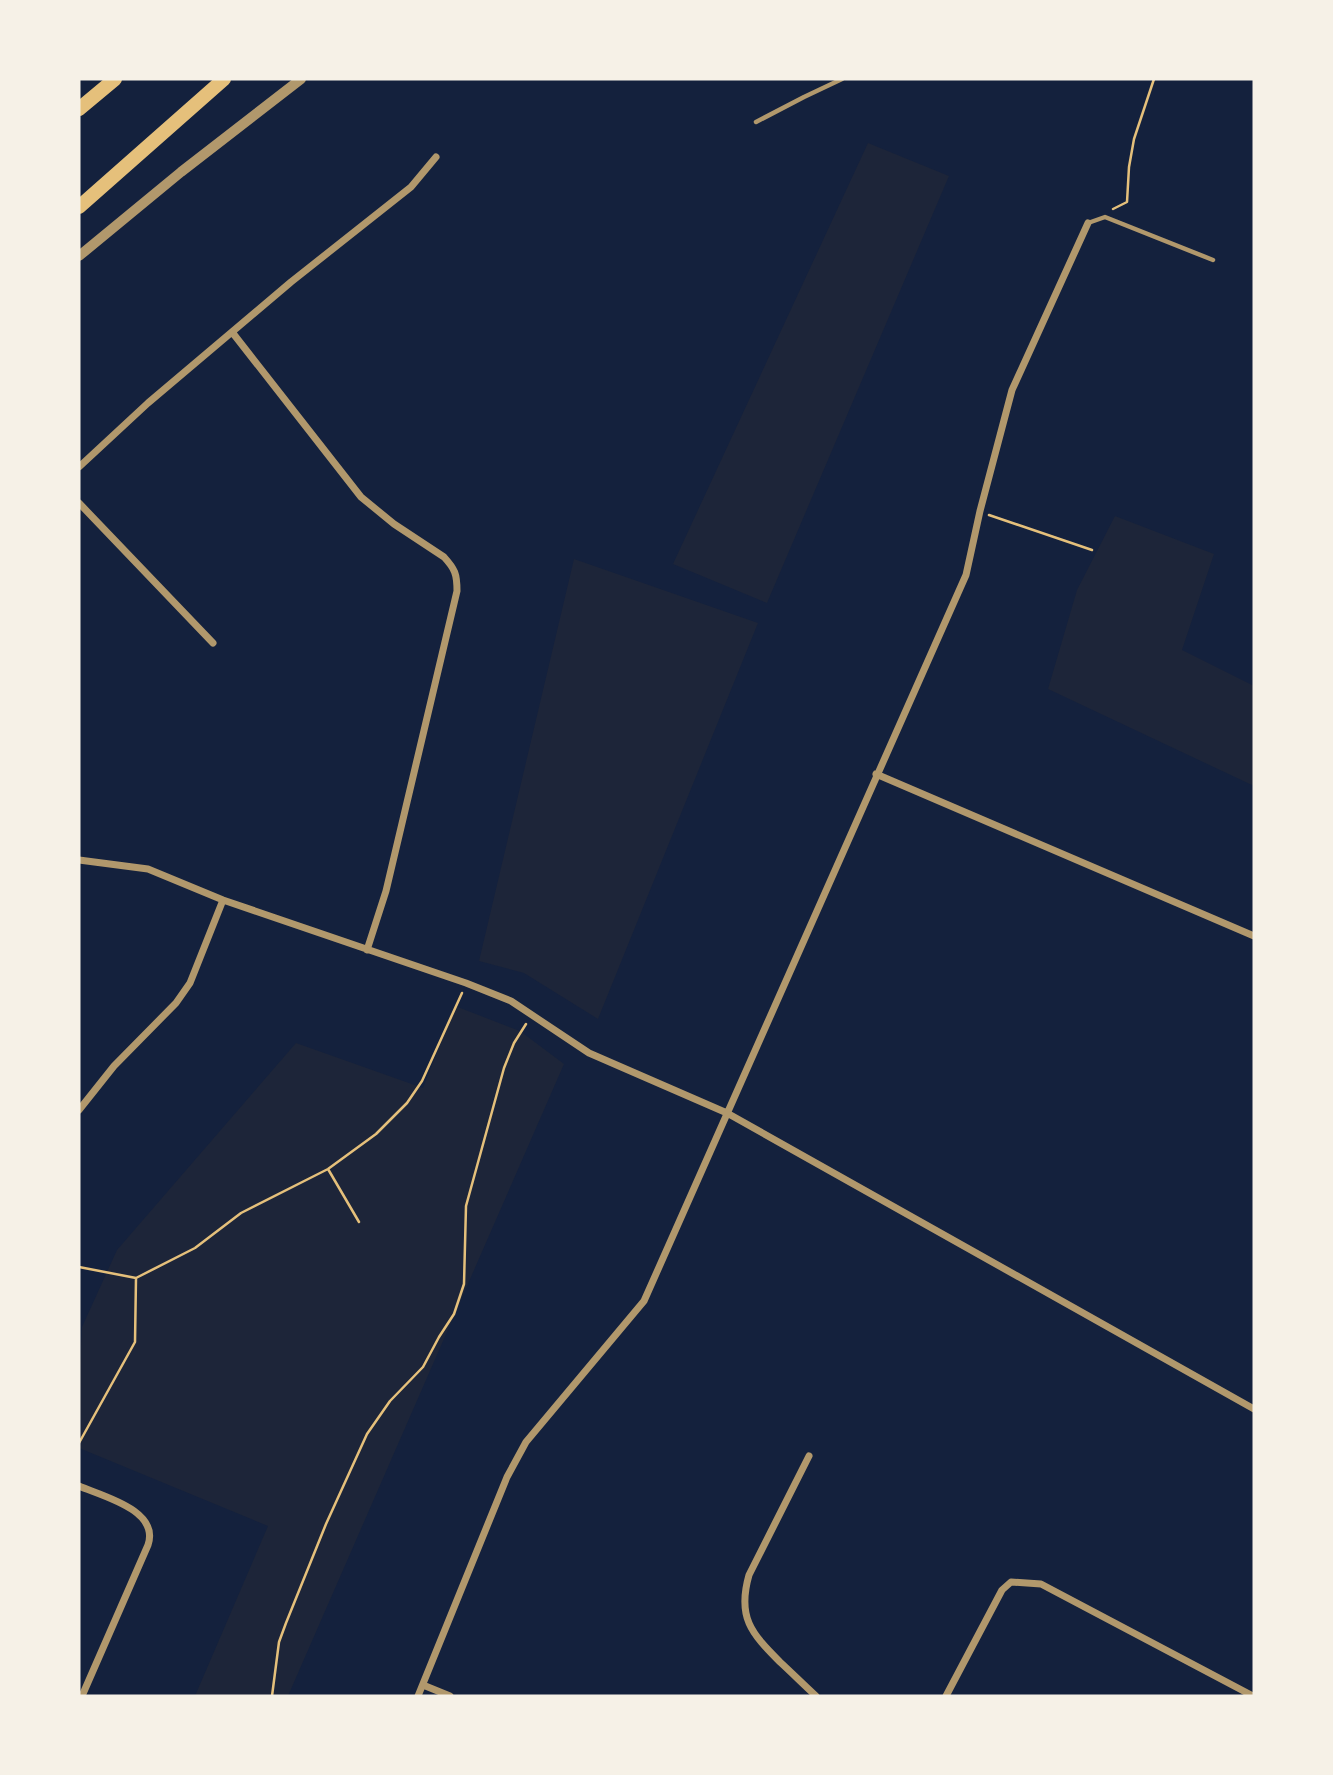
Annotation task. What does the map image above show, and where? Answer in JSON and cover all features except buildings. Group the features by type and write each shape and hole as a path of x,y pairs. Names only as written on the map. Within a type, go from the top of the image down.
{"highway":[{"path":"79,109 115,79"},
{"path":"79,207 224,79"}],"street":[{"path":"79,256 301,79"},
{"path":"79,467 148,403 291,282 411,187 436,158"},
{"path":"418,1696 507,1477 526,1442 644,1301 966,575 1012,390 1088,223"},
{"path":"232,332 361,497 394,524 444,557 457,575 457,591 389,878 367,950"},
{"path":"79,503 214,643"},
{"path":"876,774 1254,936"},
{"path":"79,860 148,869 223,900 511,1001 589,1053 727,1113 1254,1409"},
{"path":"79,1110 114,1066 176,1003 190,983 223,900"},
{"path":"809,1456 748,1575 744,1593 752,1632 816,1696"},
{"path":"79,1486 135,1510 147,1522 151,1533 82,1696"},
{"path":"946,1696 1002,1590 1011,1582 1027,1582 1041,1584 1253,1696"},
{"path":"423,1685 450,1696"}],"lane":[{"path":"756,122 842,79"},
{"path":"1088,223 1105,217 1213,260"}],"path":[{"path":"1088,223 1127,202 1134,139 1154,79"},
{"path":"980,511 1092,550"},
{"path":"79,1267 136,1278 195,1248 241,1213 328,1169 376,1134 408,1103 422,1081 466,983"},
{"path":"272,1696 279,1642 326,1524 367,1434 390,1401 423,1367 454,1314 464,1284 466,1206 504,1069 514,1043 531,1015"},
{"path":"328,1169 359,1222"},
{"path":"79,1443 135,1342 136,1278"}],"shaded area":[{"path":"868,143 949,176 767,603 673,564"},
{"path":"1115,516 1214,554 1182,650 1254,686 1254,786 1048,689 1077,590"},
{"path":"574,559 758,623 598,1019 524,973 479,961"},
{"path":"455,1006 520,1031 564,1064 288,1696 195,1696 268,1526 79,1448 82,1327 117,1250 296,1043 423,1088"}]}
